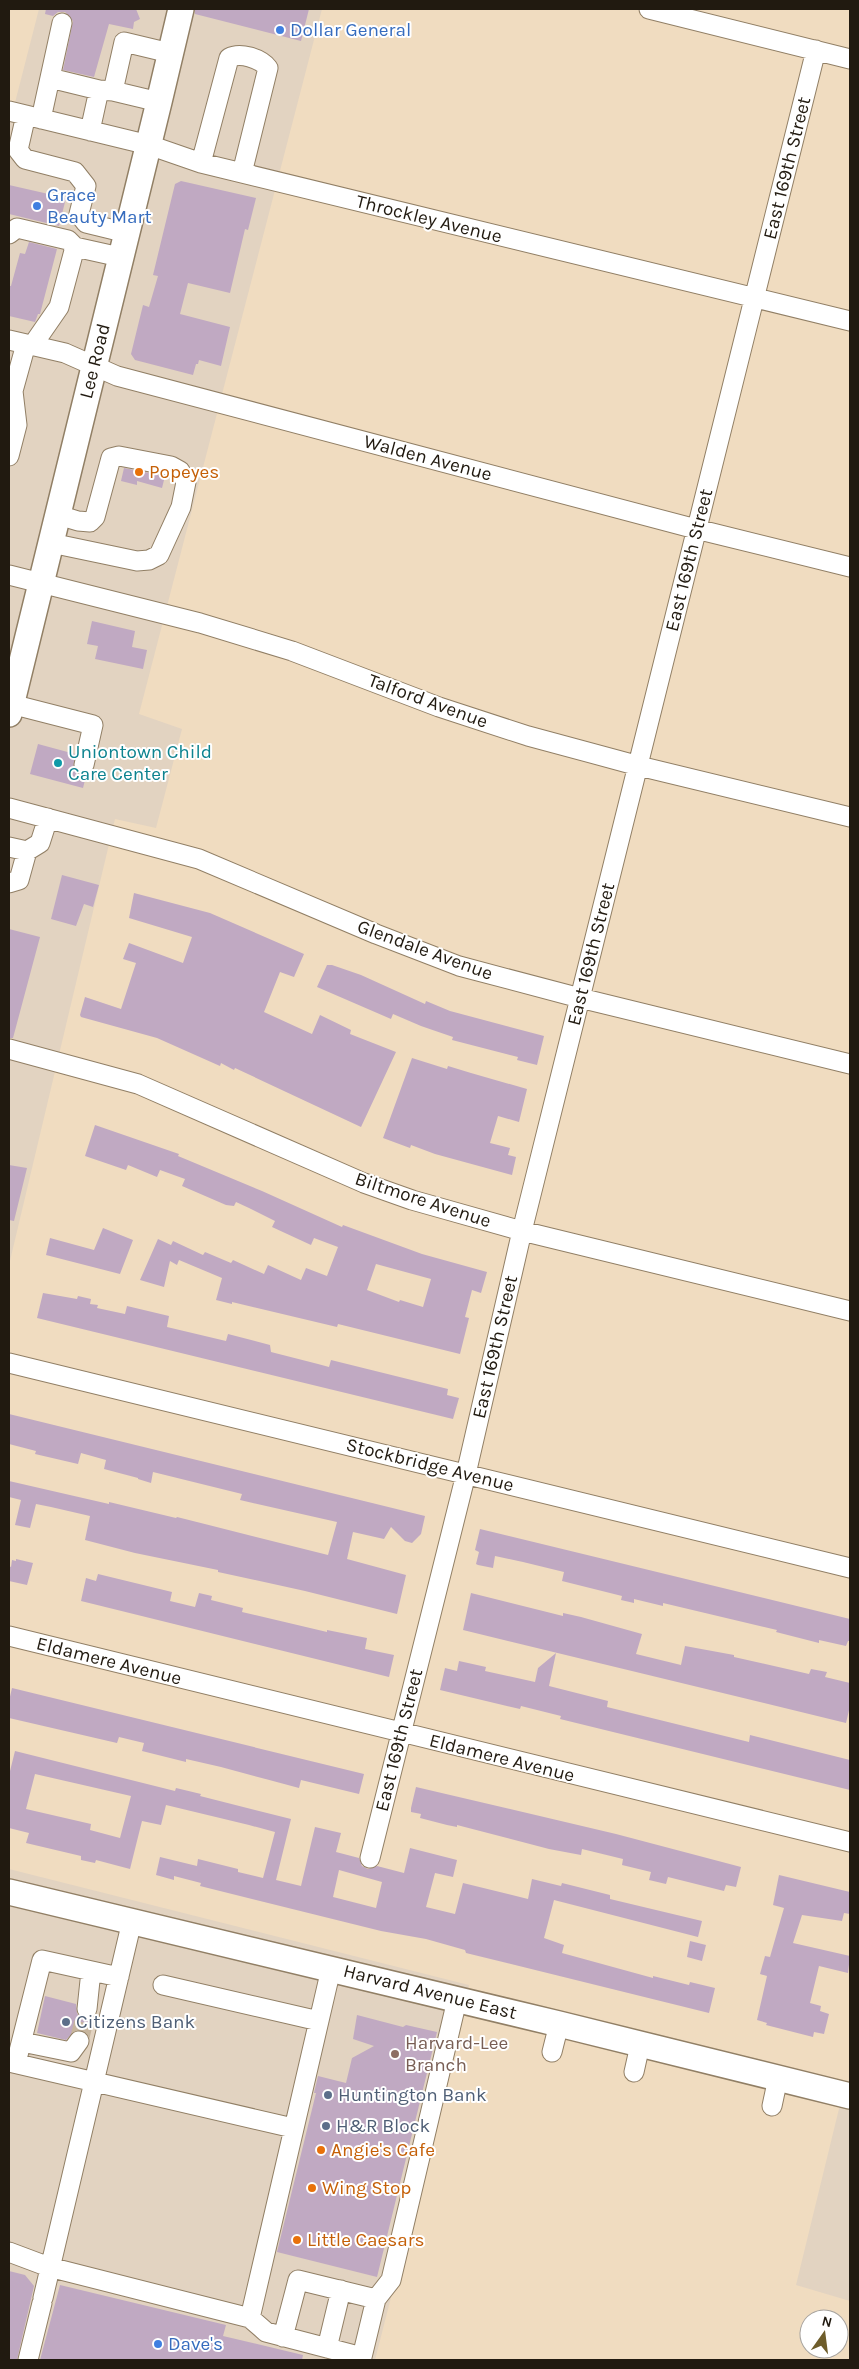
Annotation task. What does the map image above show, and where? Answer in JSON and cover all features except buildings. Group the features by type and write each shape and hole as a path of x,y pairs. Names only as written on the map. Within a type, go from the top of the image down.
{"main road":[{"name":"Lee Road","path":"10,709 15,661 41,583 126,233 160,102 181,9"},
{"name":"Harvard Avenue East","path":"9,1892 331,1968 850,2096"}],"street":[{"path":"649,9 850,59"},
{"path":"62,23 50,78 25,115 18,150 25,160 75,172 86,186 79,214 86,223 126,233"},
{"path":"90,131 124,42 170,53"},
{"name":"East 169th Street","path":"370,1858 466,1474 522,1231 816,50"},
{"path":"201,163 229,58 235,55 262,61 268,68 242,173"},
{"path":"50,78 160,102"},
{"name":"Throckley Avenue","path":"25,115 149,145 201,163 850,321"},
{"path":"9,234 17,228 68,240 75,246 120,258"},
{"path":"9,456 17,425 11,390 22,343 59,307 75,246"},
{"name":"Walden Avenue","path":"22,343 65,353 127,378 696,529 850,567"},
{"path":"50,543 137,561 149,560 159,555 173,527 181,507 186,482 180,471 171,466 119,456 111,458 95,517 90,522 78,521 58,515"},
{"name":"Talford Avenue","path":"9,575 200,623 292,651 439,707 528,736 639,766 850,818"},
{"path":"10,709 93,725 84,764"},
{"name":"Glendale Avenue","path":"9,808 199,859 376,934 459,966 580,998 850,1064"},
{"path":"9,883 19,880 18,849 40,843 48,818"},
{"name":"Biltmore Avenue","path":"9,1049 138,1084 364,1183 522,1231 850,1311"},
{"name":"Stockbridge Avenue","path":"9,1363 850,1568"},
{"name":"Eldamere Avenue","path":"9,1636 850,1842"},
{"path":"28,2360 92,2081 132,1921"},
{"path":"118,1977 42,1960 22,2042 13,2062 294,2128"},
{"path":"250,2318 331,1968"},
{"path":"87,2009 91,1971"},
{"path":"163,1985 319,2021"},
{"path":"9,2252 49,2267 250,2318 266,2332 361,2358 376,2299 391,2280 457,2000"},
{"path":"552,2052 559,2024"},
{"path":"22,2042 71,2052 79,2041"},
{"path":"634,2072 640,2045"},
{"path":"772,2106 778,2078"},
{"path":"284,2337 298,2280 376,2299"},
{"path":"327,2348 341,2290"}],"shaded area":[{"path":"39,9 322,9 139,714 182,729 156,828 115,819 9,1265 9,126"},
{"path":"9,1869 469,1985 460,2028 375,2360 9,2360"},
{"path":"846,2080 850,2081 850,2301 796,2285"}],"tunnel":[{"path":"79,2041 87,2009"}],"place":[{"name":"Dollar General","path":"280,30"},
{"name":"Grace Beauty Mart","path":"37,206"},
{"name":"Popeyes","path":"139,472"},
{"name":"Uniontown Child Care Center","path":"58,763"},
{"name":"Citizens Bank","path":"66,2022"},
{"name":"Harvard-Lee Branch","path":"395,2054"},
{"name":"Huntington Bank","path":"328,2095"},
{"name":"H&R Block","path":"326,2126"},
{"name":"Angie's Cafe","path":"321,2150"},
{"name":"Wing Stop","path":"312,2188"},
{"name":"Little Caesars","path":"297,2240"},
{"name":"Dave's","path":"158,2344"}]}
